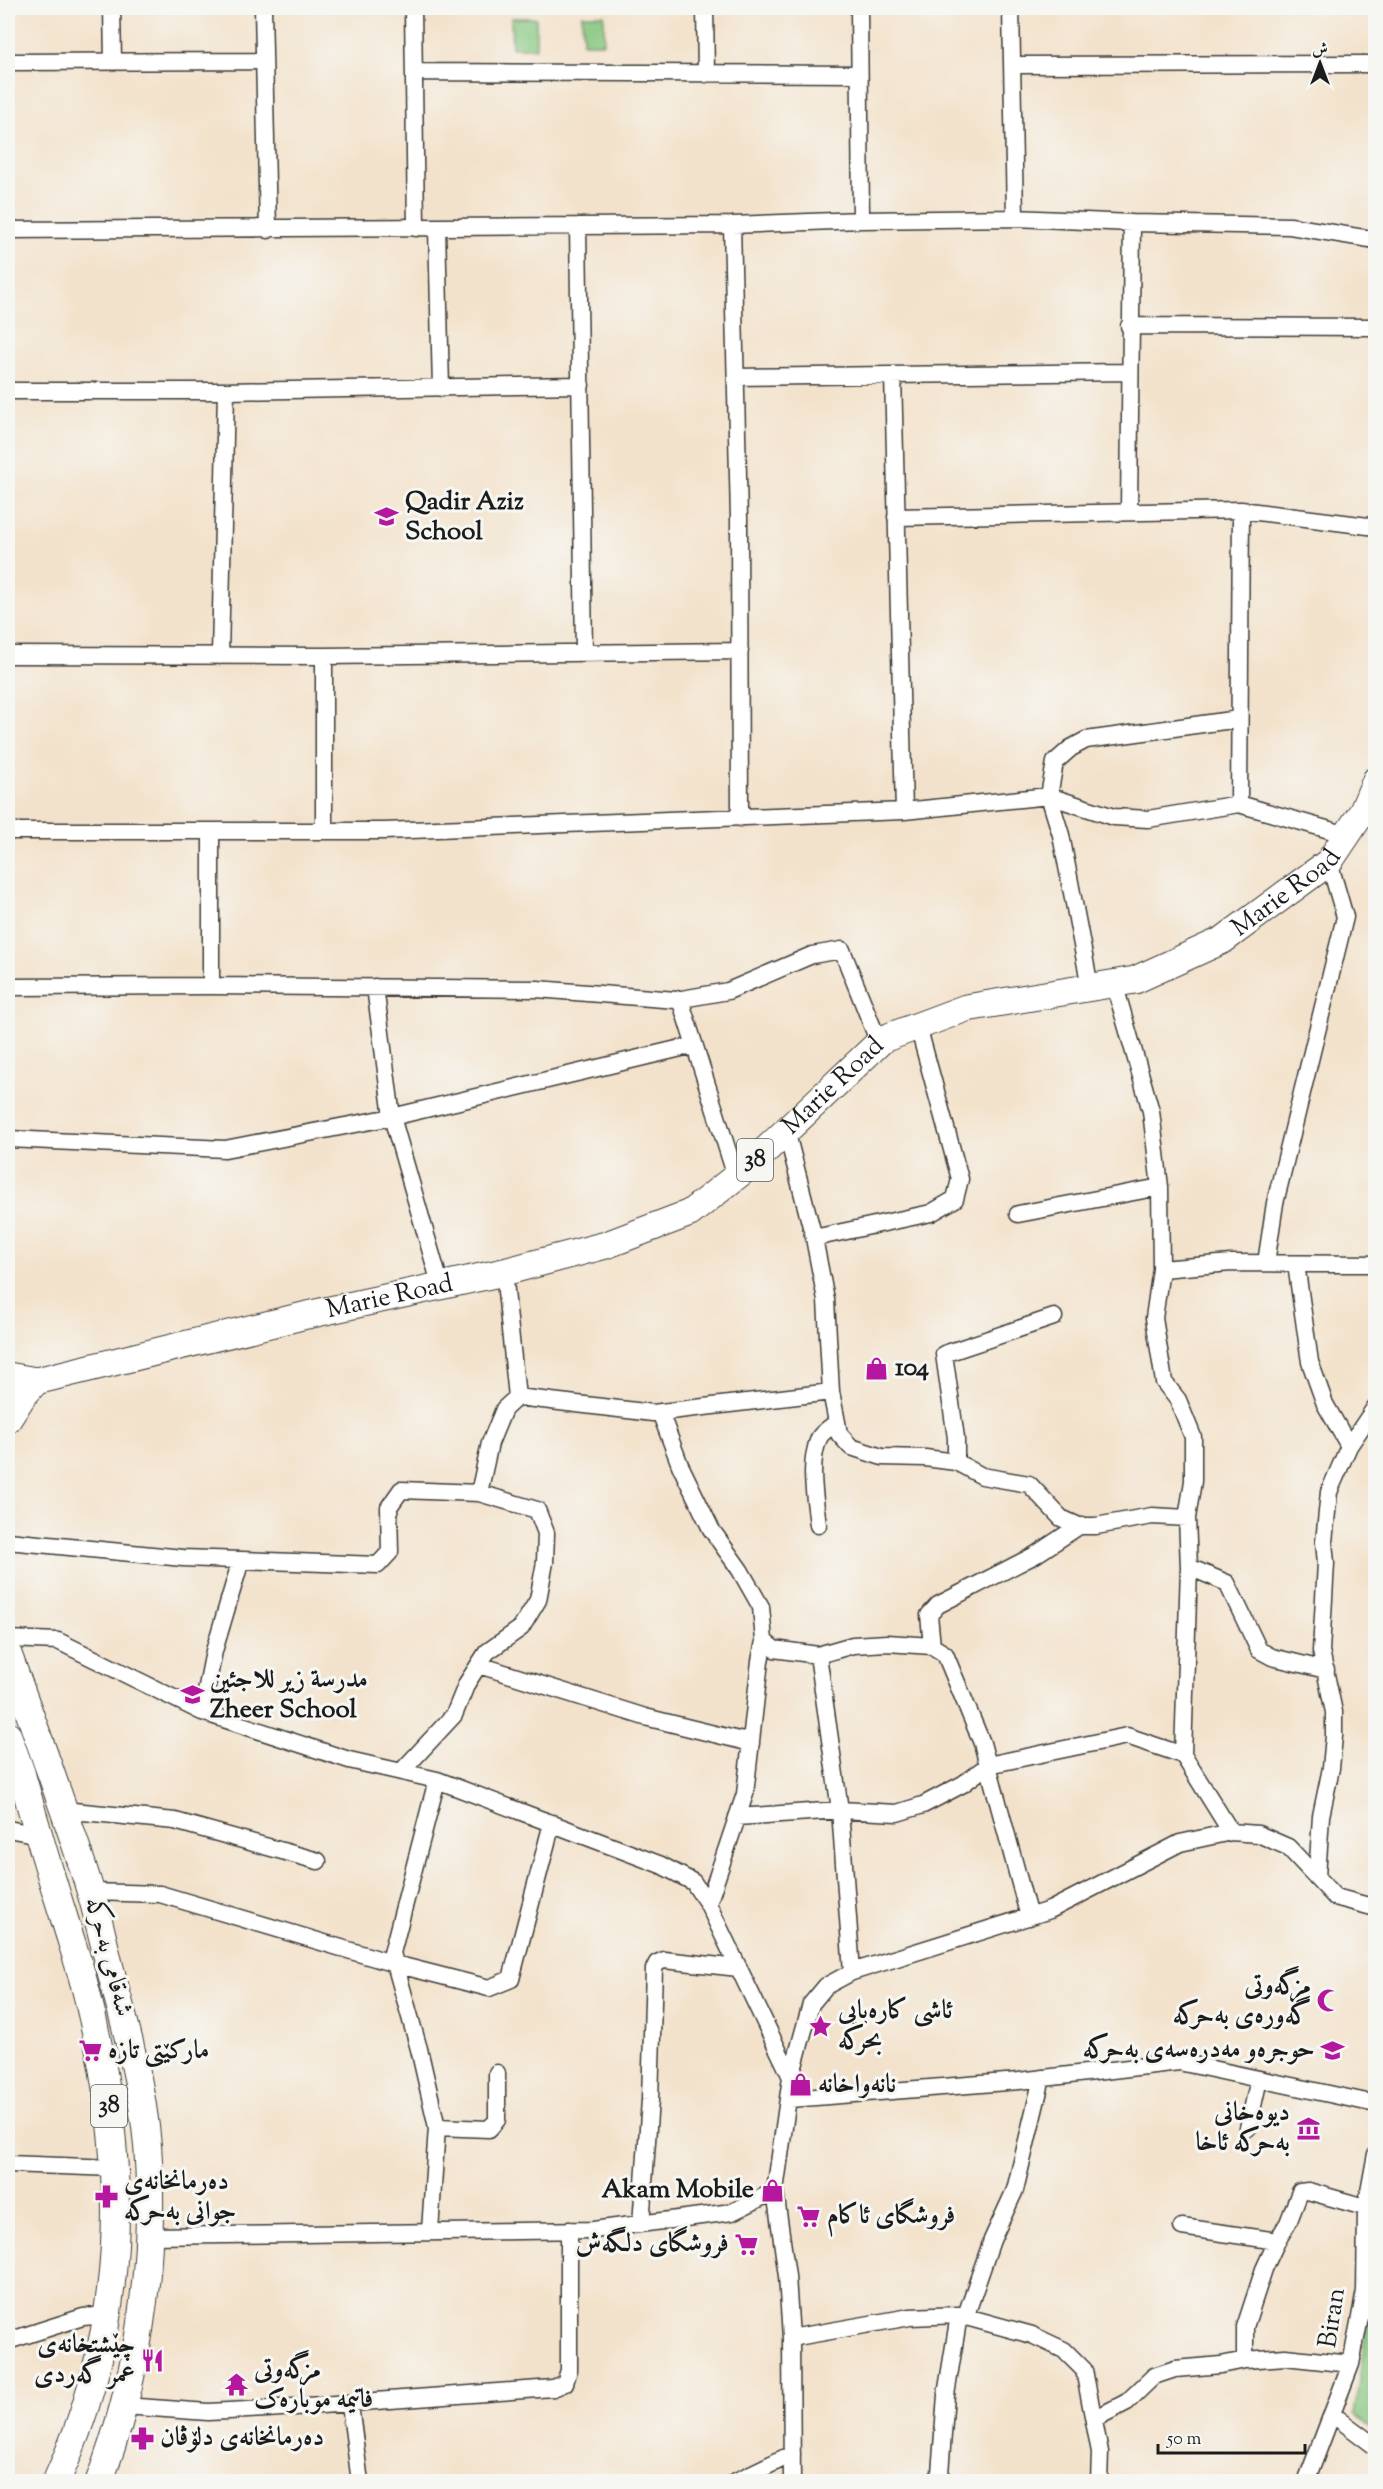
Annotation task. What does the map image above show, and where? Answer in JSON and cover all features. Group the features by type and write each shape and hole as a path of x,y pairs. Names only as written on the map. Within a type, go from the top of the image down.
{"main road":[{"name":"Marie Road","path":"36,1382 307,1315 504,1272 606,1245 690,1213 736,1177 879,1043 966,1008 1135,980 1223,940 1329,862 1347,835 1369,812 1376,780"},
{"name":"38","path":"8,1376 36,1382"},
{"path":"8,1419 22,1397 36,1382"},
{"name":"شەقامی بەحرکە","path":"8,1654 91,1892 127,2027 141,2103 149,2168 149,2236 144,2299 124,2406 99,2481"},
{"name":"شەقامی بەحرکە","path":"8,1736 21,1772 89,2000 104,2068 114,2168 117,2237 108,2315 93,2380 68,2455 56,2481"},
{"path":"89,2000 95,2007 105,2011 113,2005 116,1991"},
{"path":"109,2105 115,2090 124,2085 133,2088 141,2103"}],"street":[{"path":"112,8 113,61"},
{"path":"263,8 268,230"},
{"path":"413,8 416,228"},
{"path":"705,8 706,74"},
{"path":"859,8 861,220"},
{"path":"1011,8 1015,218"},
{"path":"8,62 264,61"},
{"path":"1012,65 1376,64"},
{"path":"414,72 859,74"},
{"path":"8,230 732,225 861,220 1015,218 1290,226 1376,240"},
{"path":"1129,511 1129,326 1132,223"},
{"path":"732,225 740,651 740,818"},
{"path":"578,226 584,652"},
{"path":"437,228 441,388"},
{"path":"1129,326 1376,327"},
{"path":"736,377 1129,372"},
{"path":"893,375 904,811"},
{"path":"8,391 226,391 581,386"},
{"path":"220,656 226,391"},
{"path":"896,517 1241,510 1376,527"},
{"path":"1239,804 1241,510"},
{"path":"8,655 324,656 740,651"},
{"path":"324,656 324,831"},
{"path":"1232,1832 1183,1755 1189,1567 1187,1518 1193,1481 1193,1437 1178,1400 1164,1382 1154,1318 1161,1269 1160,1187 1151,1111 1102,985 1062,835 1049,796 1055,762 1071,748 1086,740 1239,719"},
{"path":"8,831 384,831 904,811 1049,796 1114,817 1148,819 1239,804 1347,835"},
{"path":"212,831 212,986"},
{"path":"1266,1263 1275,1203 1345,917 1329,862"},
{"path":"8,987 537,989 680,999 728,991 812,955 842,950 879,1043"},
{"path":"375,987 392,1117 441,1287"},
{"path":"680,999 736,1177"},
{"path":"814,1238 931,1213 955,1199 960,1179 918,1026"},
{"path":"8,1139 225,1149 392,1117 694,1045"},
{"path":"786,1130 814,1238 826,1300 831,1392 839,1434 851,1447 882,1457 925,1458 956,1462 982,1476 1029,1485 1061,1518 1079,1526 1096,1526 1152,1516 1187,1518"},
{"path":"1018,1214 1160,1187"},
{"path":"1161,1269 1231,1263 1376,1264"},
{"path":"1296,1264 1310,1362 1325,1404 1349,1446"},
{"path":"504,1272 517,1397"},
{"path":"956,1462 956,1438 944,1354 1054,1317"},
{"path":"517,1397 660,1412 831,1392"},
{"path":"479,1493 490,1443 504,1410 517,1397"},
{"path":"1317,1878 1321,1816 1332,1768 1334,1736 1334,1712 1321,1652 1329,1492 1349,1446 1376,1406"},
{"path":"660,1412 680,1465 711,1528 740,1570 761,1607 764,1641 745,1794 708,1904"},
{"path":"818,1525 813,1479 815,1457 820,1436 837,1422"},
{"path":"8,1541 183,1558 378,1565 390,1552 389,1507 401,1490 479,1493 537,1510 546,1533 545,1562 538,1600 521,1628 487,1652 467,1683 454,1715 401,1772"},
{"path":"932,1646 929,1615 938,1605 1035,1555 1079,1526"},
{"path":"202,1712 214,1651 241,1560"},
{"path":"1189,1567 1227,1583 1259,1650 1272,1657 1326,1670"},
{"path":"8,1639 58,1641 202,1712 350,1760 436,1780 677,1873 693,1882 708,1904 791,2077"},
{"path":"764,1641 774,1649 818,1655 853,1645 887,1643 932,1646 945,1654 982,1743 1029,1917"},
{"path":"818,1655 840,1810 852,1972"},
{"path":"479,1665 645,1717 751,1743"},
{"path":"737,1817 840,1810 897,1813 923,1805 963,1784 988,1765 1127,1736 1183,1755"},
{"path":"430,2231 437,2127 419,2049 392,1953 436,1780"},
{"path":"63,1810 175,1821 318,1861"},
{"path":"91,1892 160,1894 395,1964 489,1988 511,1979 552,1823"},
{"path":"8,1829 39,1835"},
{"path":"792,2481 791,2338 775,2191 790,2099 791,2077 811,2004 826,1986 852,1972 1050,1910 1180,1843 1232,1832 1258,1834 1288,1846 1335,1897 1376,1908"},
{"path":"640,2224 650,2100 654,1969 657,1963 664,1960 739,1968"},
{"path":"790,2099 1042,2078 1179,2062 1376,2104"},
{"path":"437,2127 489,2129 497,2120 497,2073"},
{"path":"935,2481 940,2473 946,2395 962,2317 992,2240 1015,2190 1042,2078"},
{"path":"1248,2128 1259,2079"},
{"name":"Biran","path":"1306,2481 1351,2364 1365,2291 1376,2154"},
{"path":"8,2164 114,2168"},
{"path":"149,2236 593,2230 732,2212 775,2191"},
{"path":"1245,2360 1245,2327 1264,2269 1288,2223 1300,2192 1308,2191 1371,2209"},
{"path":"1182,2228 1277,2241"},
{"path":"124,2406 208,2412 350,2404 553,2388 565,2383 569,2370 569,2230"},
{"path":"8,2341 83,2317 108,2315"},
{"path":"791,2338 910,2317 962,2317 1032,2335 1064,2350 1084,2370 1100,2452 1099,2481"},
{"path":"1094,2419 1127,2402 1154,2376 1175,2369 1285,2357 1351,2364"},
{"path":"350,2404 360,2481"},
{"path":"1332,2414 1376,2447"},
{"path":"734,2481 792,2454"}],"green space":[{"path":"582,15 604,15 604,43 583,43"},
{"path":"511,18 536,18 536,48 512,48"},
{"path":"1375,2270 1375,2432 1354,2414"}],"place":[{"name":"Qadir Aziz School","path":"387,517"},
{"name":"104","path":"877,1368"},
{"name":"مدرسة زير للاجئين Zheer School","path":"192,1695"},
{"name":"مزگەوتی گەورەی بەحرکە","path":"1329,2001"},
{"name":"ئاشی کارەبایی بحرکە","path":"820,2026"},
{"name":"حوجره‌و مه‌دره‌سه‌ی به‌حرکه","path":"1333,2050"},
{"name":"مارکێتی تازە","path":"90,2051"},
{"name":"نانەواخانە","path":"800,2085"},
{"name":"دیوەخانی بەحرکە ئاخا","path":"1308,2128"},
{"name":"Akam Mobile","path":"772,2190"},
{"name":"دەرمانخانەی جوانی بەحرکە","path":"106,2197"},
{"name":"فروشگای ئاکام","path":"809,2216"},
{"name":"فروشگای دلگه‌ش","path":"747,2244"},
{"name":"چێشتخانەی عمر گەردی","path":"153,2360"},
{"name":"مزگەوتی فاتیمە موبارەک","path":"236,2385"},
{"name":"دەرمانخانەی دلۆڤان","path":"142,2438"}]}
